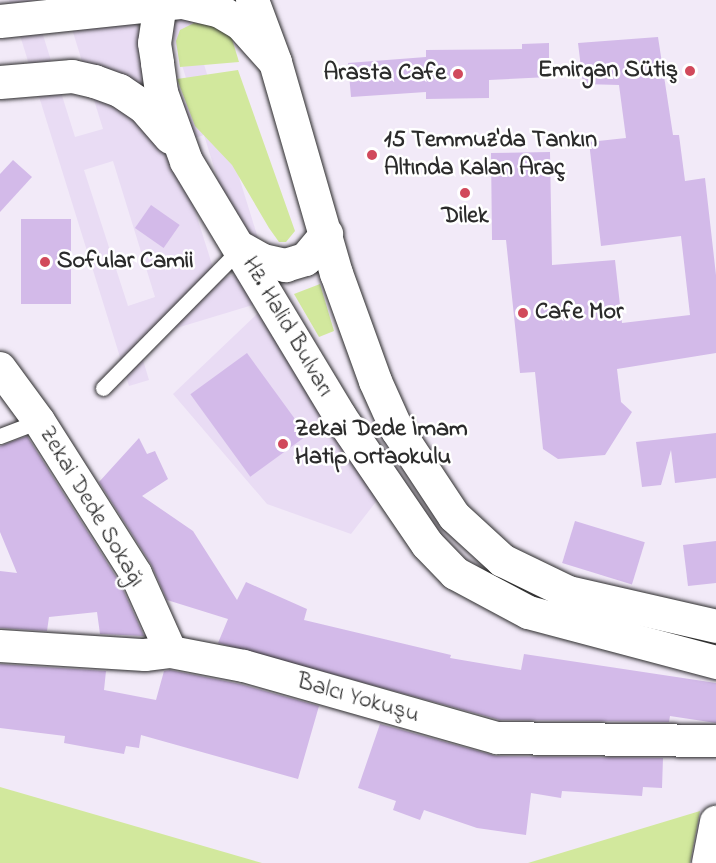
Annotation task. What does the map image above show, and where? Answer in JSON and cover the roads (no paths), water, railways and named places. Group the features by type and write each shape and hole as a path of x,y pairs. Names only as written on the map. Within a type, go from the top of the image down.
{"main road":[{"path":"14,20 56,0"},
{"path":"14,20 160,1 182,2 218,10 260,41 275,62"},
{"name":"Hz. Halid Bulvarı","path":"160,1 154,43 158,72 186,161 241,248 261,289 398,505 426,544 455,573 528,612 716,662"},
{"path":"256,1 326,234 375,381 397,430 454,516 502,560 568,592 716,626"},
{"path":"0,82 72,76 119,90 143,106 165,129 186,161"},
{"path":"241,248 263,260 285,265 304,258 326,234"}],"street":[{"name":"Zekai Dede Sokağı","path":"0,368 39,421 136,574 171,652"},
{"name":"Balcı Yokuşu","path":"0,646 146,655 171,652 244,666 497,738 716,741"},
{"path":"708,863 716,822"}],"lane":[{"path":"103,388 241,248"},
{"path":"0,436 39,421"}],"place":[{"name":"Emirgan Sütiş","path":"690,71"},
{"name":"Arasta Cafe","path":"458,74"},
{"name":"15 Temmuz'da Tankın Altında Kalan Araç","path":"372,155"},
{"name":"Dilek","path":"465,193"},
{"name":"Sofular Camii","path":"45,262"},
{"name":"Cafe Mor","path":"523,313"},
{"name":"Zekai Dede İmam Hatip Ortaokulu","path":"283,444"}]}
